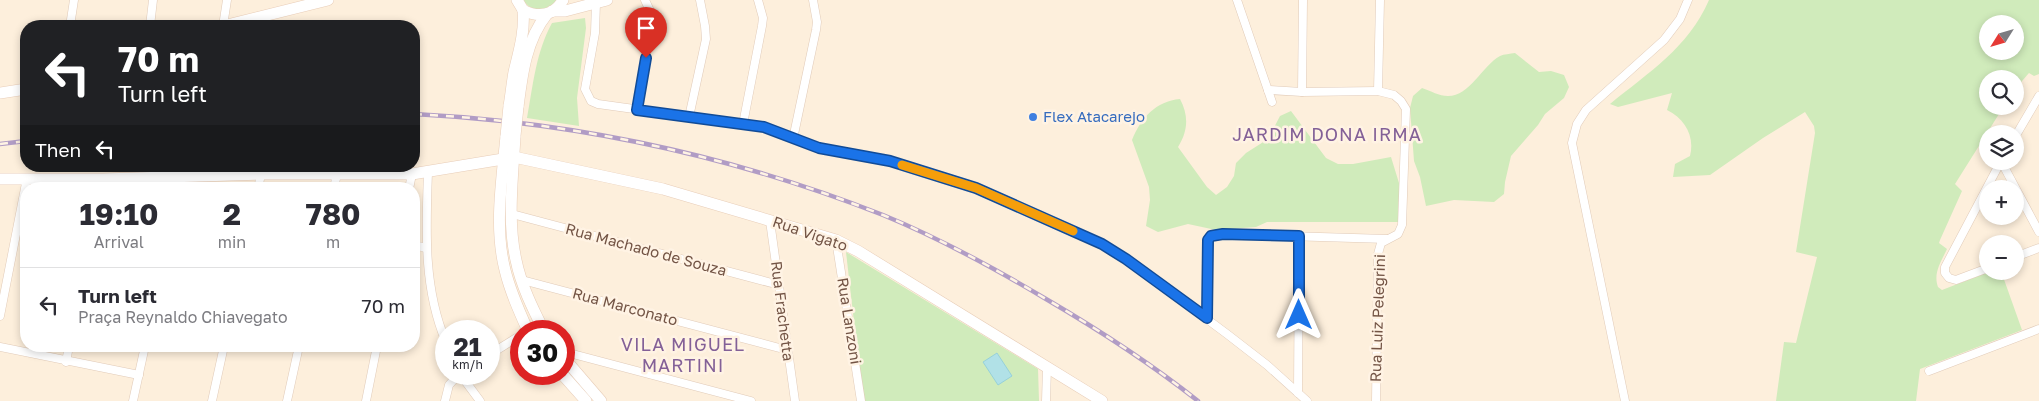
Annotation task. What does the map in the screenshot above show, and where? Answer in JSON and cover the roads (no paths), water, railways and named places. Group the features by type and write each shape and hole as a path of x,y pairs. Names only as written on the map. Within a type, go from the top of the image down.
{"street":[{"path":"71,20 74,0"},
{"path":"151,20 153,0"},
{"path":"224,20 227,0"},
{"path":"243,20 301,3 328,0"},
{"path":"637,110 651,23 651,13 645,0"},
{"path":"689,117 706,39 700,0"},
{"path":"743,124 762,26 758,0"},
{"path":"793,139 816,30 813,0"},
{"path":"1237,0 1272,102"},
{"path":"1302,92 1303,0"},
{"path":"1268,90 1302,92 1378,91 1380,0"},
{"path":"1625,401 1572,143 1577,124 1586,110 1664,40 1680,18 1688,0"},
{"path":"520,5 539,15 556,7 565,11 601,1 585,90 590,102 764,127 819,148 890,161 976,188 1102,244 1126,259 1207,318 1267,365 1307,401"},
{"path":"520,5 524,24 514,73 509,158 512,214 516,259 532,308 538,320"},
{"path":"513,107 531,42 538,26 556,7"},
{"path":"0,93 20,90"},
{"name":"Rua Luiz Pelegrini","path":"1376,401 1378,254 1382,243 1398,234 1402,225 1406,109 1402,101 1394,95 1378,91"},
{"path":"2022,125 2039,96"},
{"path":"509,158 500,195 500,235 504,269 523,320"},
{"name":"Rua Vigato","path":"122,182 182,176 337,173 412,174 509,158 663,189 836,240 858,251 1102,401"},
{"path":"1979,271 1956,280 1947,276 1945,267 1996,170"},
{"path":"2006,170 2039,232"},
{"path":"428,172 427,266 438,320"},
{"path":"335,182 337,173"},
{"path":"259,182 261,174"},
{"path":"410,182 412,174"},
{"path":"181,182 182,176"},
{"path":"27,182 28,178"},
{"name":"Rua Vigato","path":"0,179 28,178 77,182"},
{"name":"Rua Machado de Souza","path":"512,214 780,285"},
{"path":"0,316 20,217"},
{"name":"Rua Frachetta","path":"770,221 795,401"},
{"path":"1207,318 1208,240 1211,236 1223,234 1387,239"},
{"path":"1298,393 1299,236"},
{"name":"Rua Lanzoni","path":"836,240 861,401"},
{"path":"420,246 426,248"},
{"path":"2024,254 2039,248"},
{"name":"Rua Marconato","path":"522,280 787,350"},
{"path":"1929,371 2039,329"},
{"path":"0,347 20,352"},
{"path":"22,352 139,375"},
{"path":"66,362 68,352"},
{"path":"133,401 144,352"},
{"path":"212,401 223,352"},
{"path":"287,401 298,352"},
{"path":"366,401 376,352"},
{"path":"575,355 751,401"},
{"path":"1046,401 1047,367"},
{"path":"575,371 601,401"},
{"path":"445,401 449,385"},
{"path":"468,385 480,401"},
{"path":"572,385 586,401"}],"water":[{"path":"997,353 1012,376 998,385 983,362"}],"railway":[{"path":"420,114 534,125 653,145 769,175 826,194 904,224 1006,276 1105,335 1143,360 1198,401"},
{"path":"0,144 20,142"}],"place":[{"name":"Flex Atacarejo","path":"1033,117"}],"district":[{"name":"JARDIM DONA IRMA","path":"1327,135"},
{"name":"VILA MIGUEL MARTINI","path":"683,355"}]}
